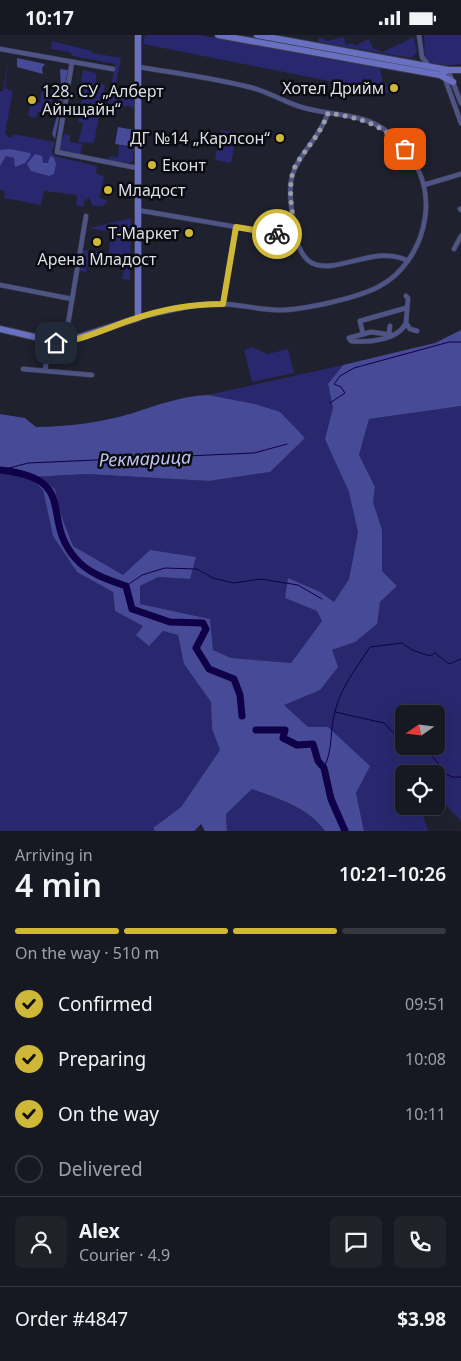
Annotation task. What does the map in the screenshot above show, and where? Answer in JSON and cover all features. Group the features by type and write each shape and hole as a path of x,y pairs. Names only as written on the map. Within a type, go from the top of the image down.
{"street":[{"path":"138,35 138,318"},
{"path":"218,35 441,72 461,70"},
{"path":"257,35 409,63 441,72"},
{"path":"419,35 421,54 425,63 441,72 457,93 461,103"},
{"path":"0,49 113,69"},
{"path":"409,63 417,60 421,54"},
{"path":"72,62 57,152 137,168"},
{"path":"0,329 49,342 64,342 138,318 194,306 223,304 276,310 308,307 378,287 392,279 408,261 417,246 425,223 424,185 410,156 389,133 358,118 299,106 252,88 138,67"},
{"path":"450,84 461,85 457,93"},
{"path":"450,84 461,123"},
{"path":"328,113 318,136 296,165 292,179 296,237 300,251 308,260 318,265 331,267 374,255 387,255 408,261"},
{"path":"424,185 461,174"},
{"path":"138,210 296,237"},
{"path":"64,342 86,216"},
{"path":"223,304 236,227"},
{"path":"454,249 461,236"},
{"path":"0,285 72,299"},
{"path":"406,296 408,298 406,308 407,325 412,331 417,331"},
{"path":"363,334 360,321 406,308"},
{"path":"390,335 371,332 350,337 350,341 370,342 390,335 407,325"},
{"path":"390,326 390,335"},
{"path":"45,371 49,342"},
{"path":"23,369 92,375"}],"shaded area":[{"path":"145,35 199,35 380,68 383,83 386,83 389,93 143,44"},
{"path":"424,35 461,35 461,64 442,65 429,62 425,54"},
{"path":"344,37 346,45 353,43 354,46 369,39 373,48 383,52 414,37 417,53 411,58 318,42 319,38 327,41"},
{"path":"52,41 92,51 92,53 121,58 115,88 111,87 115,64 73,56 69,52 51,49"},
{"path":"9,54 5,88 13,91 5,133 11,138 13,134 55,142 52,152 55,156 97,166 96,173 104,177 99,198 108,201 102,206 93,206 89,198 84,201 84,207 76,205 77,195 44,191 41,205 4,198 5,191 0,190 0,91 3,91"},
{"path":"17,58 45,64 42,68 43,74 17,67"},
{"path":"60,69 68,70 55,139 52,134 60,105 57,97 61,87"},
{"path":"83,70 96,73 96,82 105,85 94,142 92,143 78,142 83,124 78,121 84,90 80,89"},
{"path":"110,89 134,93 134,110 130,106 123,106 122,110 107,107"},
{"path":"42,90 54,92 50,114 38,112 36,118 28,116 31,102 40,103"},
{"path":"118,127 134,130 134,147 115,144"},
{"path":"221,130 237,133 231,163 215,160"},
{"path":"64,134 70,135 70,142 82,144 80,156 59,151"},
{"path":"119,145 134,148 132,163 108,161 109,156 118,158"},
{"path":"10,149 30,153 31,155 25,163 15,167 14,158 6,156 0,166 0,150"},
{"path":"35,154 42,156 43,163 48,163 50,156 54,158 56,164 54,174 49,176 31,171 27,164"},
{"path":"131,218 130,280 122,279 124,268 92,262 88,272 91,258 88,261 86,272 79,271 83,250 109,254 111,232 89,228"},
{"path":"461,330 461,406 369,419 359,455 375,487 373,502 382,530 382,571 397,586 380,602 377,624 355,642 332,650 338,667 320,690 284,705 308,727 328,727 370,766 356,793 364,831 325,831 302,810 252,789 226,814 227,831 205,831 201,824 194,831 155,831 153,828 181,807 220,750 212,729 211,702 184,664 178,635 163,631 149,646 136,635 143,626 115,611 113,592 77,572 53,536 43,490 31,479 41,478 55,489 61,515 73,546 123,575 150,550 196,557 190,579 158,577 140,586 140,604 210,619 213,650 231,658 291,663 322,621 317,611 285,598 288,578 320,592 334,602 349,579 358,532 349,492 325,439 333,408 328,384 343,365 435,343"},
{"path":"253,347 268,354 288,349 294,373 252,382 244,350"},
{"path":"343,365 328,384 333,408 325,439 350,492 358,532 349,579 334,602 320,592 285,598 318,611 322,621 291,663 231,658 213,650 210,619 140,604 140,586 158,577 190,579 150,550 123,576 73,546 61,515 55,489 31,479 43,490 53,536 77,572 113,592 115,611 144,626 136,636 163,631 178,635 184,664 211,702 212,729 220,750 181,807 153,828 155,831 0,831 0,470 32,477 87,474 209,481 270,472 305,437 255,404 208,395"},
{"path":"208,395 255,404 280,412 305,438 270,472 209,481 87,474 32,477 0,470 0,414 25,418 36,427 60,426 110,419 179,399"},
{"path":"461,406 461,821 445,804 445,765 395,765 395,815 423,815 428,831 364,831 356,793 308,727 283,705 320,690 332,650 355,642 380,602 397,586 382,571 382,530 373,502 375,487 359,455 369,419"},
{"path":"252,789 302,810 325,831 227,831 226,814"}],"waterway":[{"name":"Рекмарица","path":"330,403 345,393 341,387 334,384 340,376 354,368 449,342 461,342"},
{"name":"Рекмарица","path":"2,470 28,463 254,453 287,444"},
{"path":"0,470 25,475 41,482 50,491 65,544 76,559 87,569 106,579 126,586 132,609 170,622 203,623 206,629 196,648 209,669 234,679 240,695 242,716"},
{"path":"126,586 142,575 165,568 197,569 213,578 234,583 261,579 298,585 322,599"},
{"path":"324,768 329,753 333,719 341,694 370,647 402,643 412,650 430,656 435,653 449,664 461,659"},
{"path":"335,712 384,723 395,735"},
{"path":"256,730 285,730 283,738 297,745 313,744 318,761 324,768 331,799 345,831"},
{"path":"430,755 449,776 461,777"}],"way so far":[{"path":"277,234 296,237 292,205 292,179 296,165 318,136 328,113 358,118 380,126 405,149"}],"place":[{"name":"Хотел Дрийм","path":"394,88"},
{"name":"128. СУ „Алберт Айнщайн“","path":"32,100"},
{"name":"ДГ №14 „Карлсон“","path":"280,138"},
{"name":"Еконт","path":"152,165"},
{"name":"Младост","path":"108,190"},
{"name":"Т-Маркет","path":"189,233"},
{"name":"Арена Младост","path":"97,242"}],"route":[{"path":"56,343 73,340 134,319 194,306 223,304 236,227 277,234"}]}
